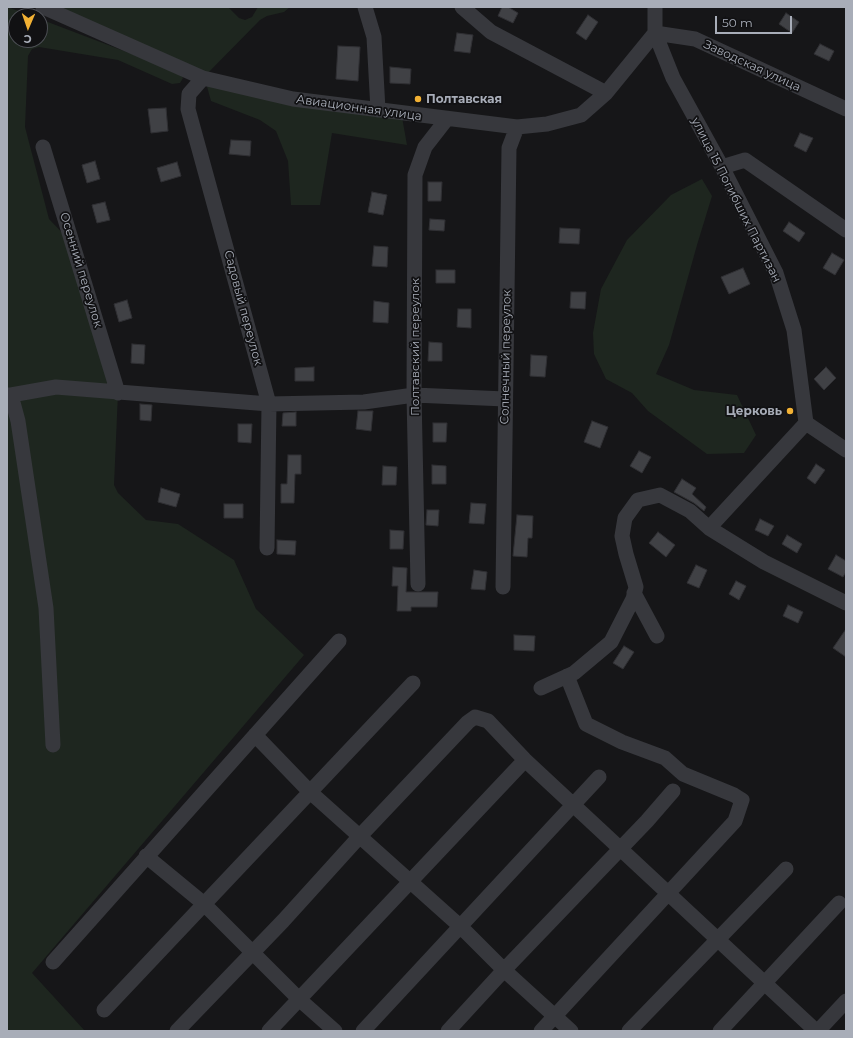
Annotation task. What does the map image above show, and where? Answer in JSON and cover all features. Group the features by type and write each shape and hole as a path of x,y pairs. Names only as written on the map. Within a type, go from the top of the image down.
{"street":[{"name":"Авиационная улица","path":"43,7 203,78 293,99 446,120 517,127 547,124 581,115 606,93 655,33"},
{"path":"366,7 374,37 378,110"},
{"path":"462,7 491,32 606,93"},
{"name":"улица 15 Погибших Партизан","path":"655,7 655,33 673,78 722,167 776,273 794,330 806,423"},
{"name":"Заводская улица","path":"655,33 695,39 846,109"},
{"name":"Садовый переулок","path":"203,78 189,94 188,109 269,404 267,548"},
{"name":"Полтавский переулок","path":"418,584 414,395 415,175 426,147 446,120"},
{"name":"Солнечный переулок","path":"503,588 509,148 517,127"},
{"name":"Осенний переулок","path":"43,147 118,393"},
{"path":"722,167 745,160 846,230"},
{"path":"53,745 46,608 18,421 9,395 56,387 269,404 364,402 414,395 505,399"},
{"path":"709,528 806,423 846,450"},
{"path":"541,688 574,673 611,642 636,587 622,536 625,518 638,500 660,494 690,511 709,528 764,562 846,603"},
{"path":"634,594 657,636"},
{"path":"54,962 146,856 340,641"},
{"path":"541,1031 735,821 742,800 734,794 684,774 665,758 622,742 586,724 567,676"},
{"path":"104,1010 203,903 413,683"},
{"path":"177,1031 468,722 475,717 488,721 526,760 817,1031 846,1001"},
{"path":"255,735 309,791 461,927 504,970 571,1031"},
{"path":"269,1031 526,760"},
{"path":"364,1031 599,777"},
{"path":"448,1031 673,791"},
{"path":"146,856 203,903 300,1000 335,1031"},
{"path":"629,1031 786,869"},
{"path":"720,1031 839,903"}],"shaded area":[{"path":"7,7 10,8 8,8 8,48 36,48 32,49 28,56 25,127 49,219 73,244 118,393 114,485 118,493 146,520 178,524 234,560 256,609 304,655 32,973 85,1031 7,1031"},
{"path":"36,7 228,7 239,18 245,20 252,17 258,7 290,7 284,12 267,16 260,20 203,78 48,12 48,8"},
{"path":"48,22 179,72 183,78 180,83 172,84 118,60 45,48 48,48"},
{"path":"206,83 402,117 407,145 332,133 320,205 291,205 288,161 276,131 260,120 211,101"},
{"path":"702,179 712,196 669,345 656,374 694,390 737,395 756,435 744,453 707,454 648,411 632,393 606,379 594,354 593,333 601,289 627,240 671,195"}],"building":[{"path":"502,7 508,7 518,13 513,23 498,16"},
{"path":"786,13 799,22 792,33 779,24"},
{"path":"588,15 598,22 586,40 576,33"},
{"path":"457,33 473,35 470,53 454,51"},
{"path":"820,44 834,51 829,61 814,54"},
{"path":"338,46 360,47 358,81 336,79"},
{"path":"390,67 411,69 410,84 390,83"},
{"path":"166,108 168,131 151,133 148,109"},
{"path":"800,133 813,138 806,152 794,146"},
{"path":"231,140 251,141 250,156 229,154"},
{"path":"95,161 100,179 87,183 82,165"},
{"path":"177,162 181,176 161,182 157,168"},
{"path":"428,182 442,182 441,201 428,201"},
{"path":"372,192 387,195 383,215 368,212"},
{"path":"105,202 110,220 97,223 92,205"},
{"path":"430,219 445,220 444,231 429,230"},
{"path":"789,222 805,233 799,242 783,231"},
{"path":"560,228 580,229 579,244 559,243"},
{"path":"374,246 388,247 387,267 372,266"},
{"path":"832,253 844,260 835,275 823,268"},
{"path":"743,268 750,284 729,294 721,277"},
{"path":"436,270 455,270 455,283 436,283"},
{"path":"571,292 586,292 585,309 570,308"},
{"path":"127,300 132,318 119,322 114,304"},
{"path":"374,301 389,303 388,323 373,322"},
{"path":"458,309 471,309 471,328 457,327"},
{"path":"429,342 442,343 442,361 428,361"},
{"path":"132,344 145,345 144,364 131,363"},
{"path":"531,355 547,356 545,377 530,376"},
{"path":"314,367 314,381 295,381 295,368"},
{"path":"826,367 836,378 824,390 814,379"},
{"path":"140,404 152,405 151,421 140,420"},
{"path":"358,411 373,411 371,431 356,429"},
{"path":"296,412 296,426 282,426 283,413"},
{"path":"592,421 608,427 600,448 584,442"},
{"path":"433,423 447,423 446,442 433,442"},
{"path":"238,424 252,424 251,443 238,442"},
{"path":"639,451 651,457 642,473 630,466"},
{"path":"288,455 301,455 301,474 295,474 294,503 281,503 281,484 287,484"},
{"path":"816,464 825,470 815,484 807,478"},
{"path":"432,465 446,466 446,484 432,484"},
{"path":"383,466 397,467 396,485 382,485"},
{"path":"682,479 696,488 692,494 706,507 704,511 694,503 674,492"},
{"path":"161,488 180,494 176,507 158,502"},
{"path":"471,503 486,504 484,524 469,523"},
{"path":"224,504 243,504 243,518 224,518"},
{"path":"427,510 439,510 438,526 426,525"},
{"path":"517,515 533,516 532,538 528,538 527,557 513,556"},
{"path":"760,519 774,526 768,536 755,530"},
{"path":"390,530 404,531 403,549 390,549"},
{"path":"658,532 675,545 666,557 649,543"},
{"path":"787,535 802,544 797,553 782,544"},
{"path":"277,540 296,541 295,555 277,554"},
{"path":"836,555 846,561 846,572 843,577 828,569"},
{"path":"696,565 707,570 699,588 687,583"},
{"path":"393,567 407,568 406,592 438,592 437,607 411,607 411,611 397,611 398,586 392,586"},
{"path":"474,570 487,572 485,590 471,589"},
{"path":"736,581 746,586 739,600 729,594"},
{"path":"788,605 803,612 798,623 783,616"},
{"path":"846,629 846,657 833,648"},
{"path":"514,635 535,636 534,651 514,650"},
{"path":"624,646 634,652 623,669 613,663"}],"place":[{"name":"Полтавская","path":"418,99"},
{"name":"Церковь","path":"790,411"}]}
